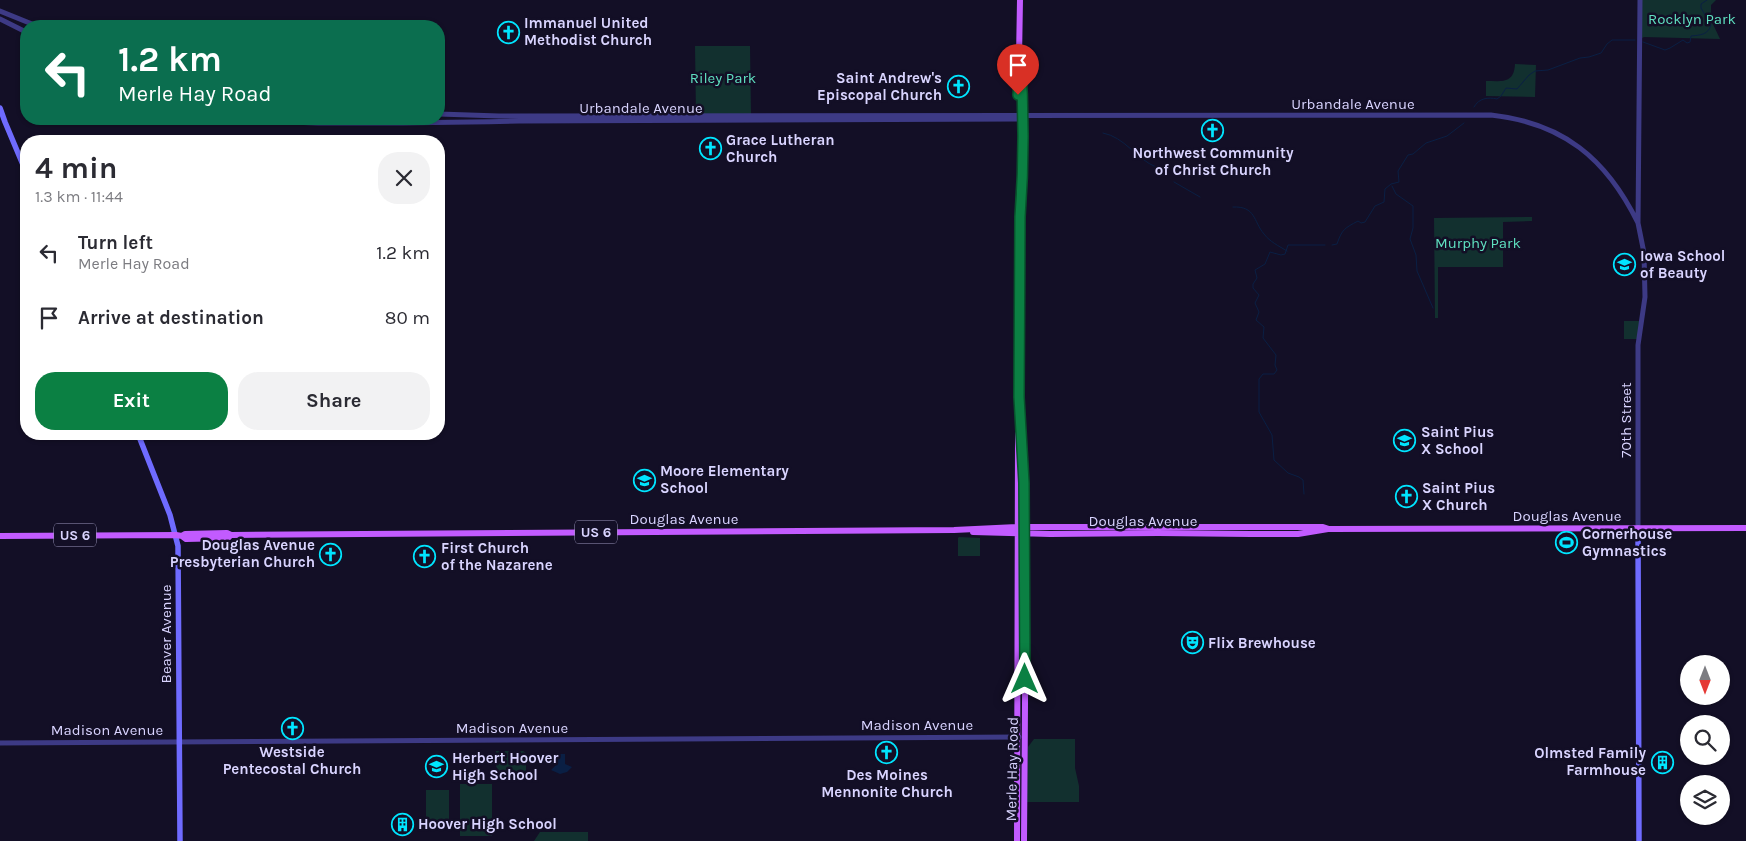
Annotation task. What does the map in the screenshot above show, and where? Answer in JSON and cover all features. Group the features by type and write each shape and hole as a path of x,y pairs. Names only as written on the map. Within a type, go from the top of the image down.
{"main road":[{"name":"Merle Hay Road","path":"1020,0 1019,117 1022,189 1020,217 1019,397 1021,736 1024,841"},
{"path":"0,108 20,158"},
{"name":"Beaver Avenue","path":"140,440 179,535 180,841"},
{"name":"Douglas Avenue","path":"0,536 1323,527 1329,529 1746,528"},
{"name":"70th Street","path":"1638,528 1639,841"},
{"name":"Merle Hay Road","path":"1017,841 1021,736"}],"street":[{"name":"70th Street","path":"1638,528 1638,345 1645,297 1643,245 1638,223 1640,0"},
{"path":"0,11 22,20"},
{"path":"0,19 20,29"},
{"name":"Urbandale Avenue","path":"445,114 499,116 1019,117"},
{"name":"Urbandale Avenue","path":"445,123 1019,117 1485,115 1519,120 1554,131 1578,146 1610,179 1624,197 1638,223"},
{"name":"Madison Avenue","path":"0,743 1021,736"}],"green space":[{"name":"Rocklyn Park","path":"1640,0 1716,0 1711,5 1711,20 1720,39 1644,37 1640,39"},
{"name":"Riley Park","path":"695,46 750,46 751,115 696,115"},
{"path":"1515,64 1536,65 1535,97 1486,96 1486,81 1502,81 1510,78"},
{"name":"Murphy Park","path":"1532,217 1532,221 1503,222 1503,267 1438,267 1438,318 1435,318 1434,218"},
{"path":"1624,321 1641,321 1639,339 1624,339"},
{"path":"959,537 980,538 980,556 958,556"},
{"path":"1034,739 1075,739 1075,768 1079,786 1079,802 1027,802 1028,747"},
{"path":"496,751 523,751 526,753 526,780 509,780 501,777 496,766"},
{"path":"460,784 492,784 492,836 460,836"},
{"path":"426,790 449,790 449,827 426,827"},
{"path":"540,832 588,832 588,841 534,841"}],"water":[{"path":"554,754 565,754 565,764 572,767 567,772 560,774 551,770 558,763 554,763 554,760 558,760 558,758 554,758"}],"waterway":[{"path":"1643,42 1665,50 1683,40 1687,43 1690,42 1691,36 1706,33 1711,25 1701,8 1701,4 1707,0"},
{"path":"1474,107 1484,99 1497,99 1506,88 1517,89 1535,71 1548,70 1580,58 1601,53 1612,40 1635,40"},
{"path":"1332,245 1337,244 1342,232 1347,227 1358,221 1361,223 1365,222 1375,206 1384,202 1385,189 1391,184 1399,182 1398,171 1408,155 1413,154 1426,143 1447,136 1464,123"},
{"path":"1103,133 1118,139 1142,159 1156,167"},
{"path":"1174,182 1200,197"},
{"path":"1392,186 1396,194 1413,206 1413,228 1410,239 1416,255 1417,271 1433,308"},
{"path":"1233,207 1240,207 1250,212 1266,237 1287,251"},
{"path":"1304,494 1303,480 1288,473 1274,460 1272,435 1259,412 1259,379 1263,374 1274,374 1277,370 1275,365 1276,355 1263,338 1264,327 1256,320 1259,312 1255,303 1259,295 1253,288 1253,284 1257,278 1255,270 1265,264 1270,252 1281,255 1285,254 1288,245 1325,245"}],"place":[{"name":"Immanuel United Methodist Church","path":"508,32"},
{"name":"Saint Andrew's Episcopal Church","path":"958,87"},
{"name":"Northwest Community of Christ Church","path":"1213,130"},
{"name":"Grace Lutheran Church","path":"710,149"},
{"name":"Iowa School of Beauty","path":"1624,265"},
{"name":"Saint Pius X School","path":"1405,441"},
{"name":"Moore Elementary School","path":"644,480"},
{"name":"Saint Pius X Church","path":"1406,497"},
{"name":"Cornerhouse Gymnastics","path":"1566,543"},
{"name":"Douglas Avenue Presbyterian Church","path":"331,554"},
{"name":"First Church of the Nazarene","path":"425,557"},
{"name":"Flix Brewhouse","path":"1192,643"},
{"name":"Westside Pentecostal Church","path":"292,729"},
{"name":"Des Moines Mennonite Church","path":"887,752"},
{"name":"Olmsted Family Farmhouse","path":"1662,762"},
{"name":"Herbert Hoover High School","path":"436,767"},
{"name":"Hoover High School","path":"402,824"}],"route":[{"path":"1018,95 1020,55 1022,83 1022,189 1020,217 1019,397 1022,416 1024,483 1025,679"}]}
